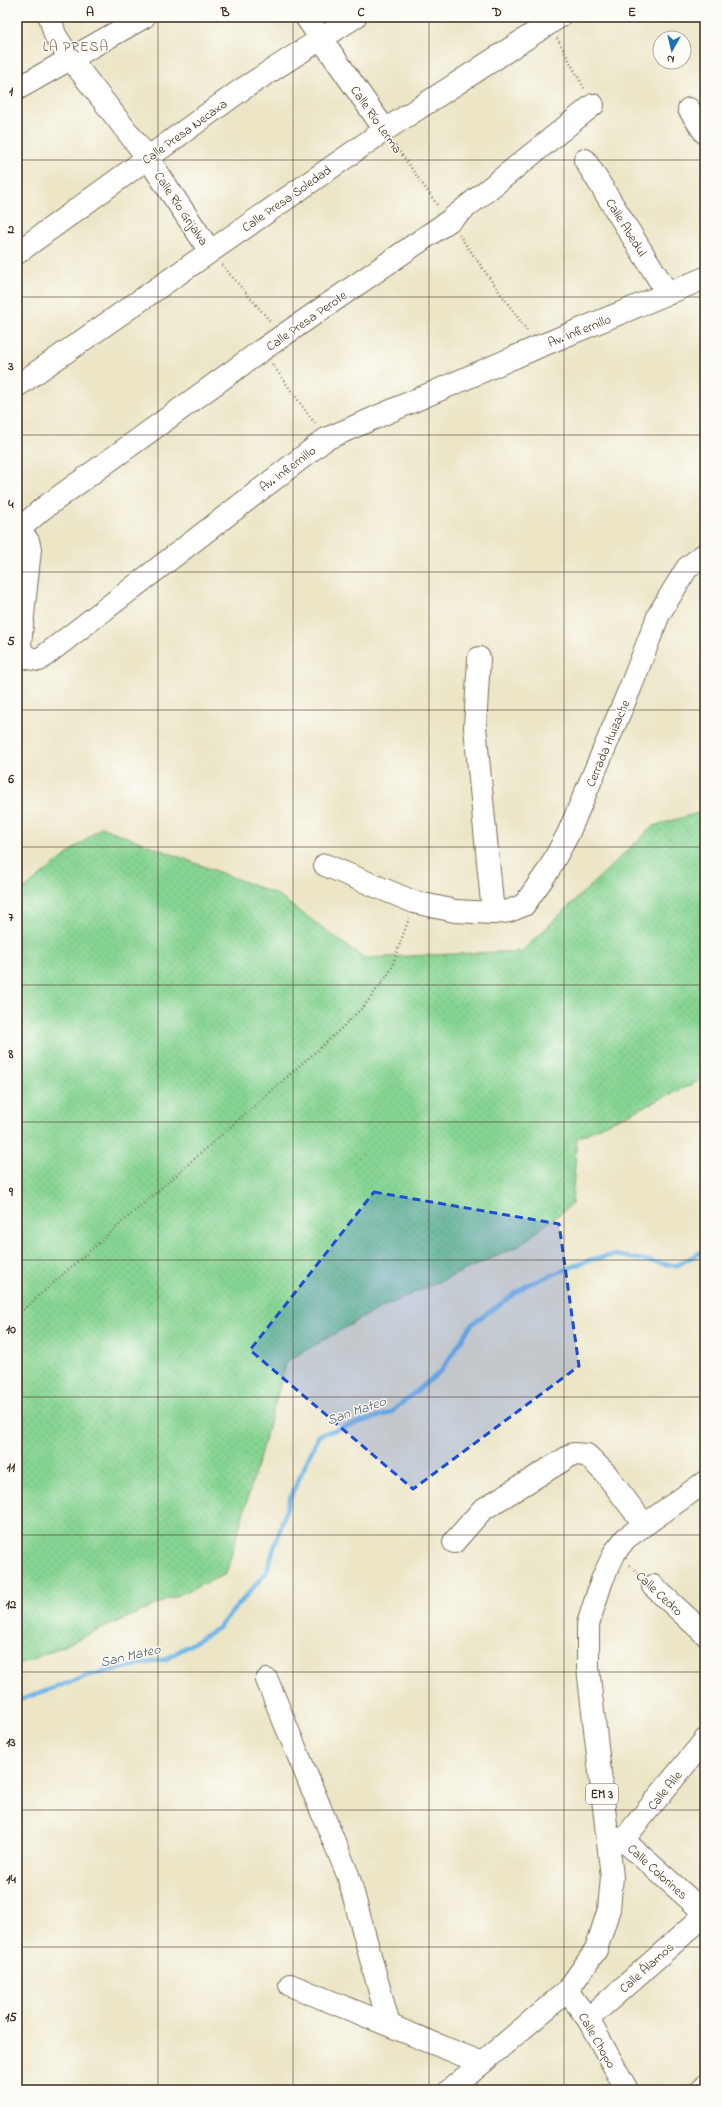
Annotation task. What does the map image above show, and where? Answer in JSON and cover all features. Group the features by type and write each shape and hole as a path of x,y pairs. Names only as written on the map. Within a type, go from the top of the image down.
{"street":[{"name":"Calle Río Grijalva","path":"50,17 55,35 70,58 147,157 210,250"},
{"path":"17,89 144,17"},
{"name":"Calle Río Lerma","path":"306,17 385,130"},
{"name":"Calle Presa Necaxa","path":"17,253 241,90 355,17"},
{"name":"Calle Presa Soledad","path":"17,386 210,250 385,130 551,19"},
{"name":"Calle Presa Perote","path":"18,530 41,510 262,350 449,221 593,105"},
{"path":"688,109 705,133"},
{"name":"Calle Abedul","path":"585,160 668,294"},
{"name":"Av. Infiernillo","path":"18,530 28,540 30,549 20,644 22,653 29,658 39,660 326,438 538,347 705,278"},
{"name":"Cerrada Huizache","path":"325,865 414,902 455,911 493,913 509,911 524,905 548,871 577,813 631,686 659,614 687,568 705,554"},
{"path":"479,658 475,727 493,913"},
{"path":"454,1542 482,1510 573,1454 587,1455 606,1474 644,1524"},
{"name":"EM 3","path":"450,2090 567,1991 596,1950 609,1909 616,1837 597,1756 590,1683 588,1624 602,1580 615,1552 626,1538 705,1482"},
{"name":"Calle Cedro","path":"653,1586 705,1634"},
{"path":"267,1680 348,1875 389,2025"},
{"name":"Calle Aile","path":"616,1837 705,1740"},
{"name":"Calle Colorines","path":"616,1837 705,1914"},
{"name":"Calle Álamos","path":"588,2019 705,1914"},
{"path":"290,1985 482,2063"},
{"name":"Calle Chopo","path":"567,1991 588,2019 627,2090"},
{"path":"702,2090 705,2086"}],"path":[{"path":"551,19 593,105"},
{"name":"Calle Río Lerma","path":"385,130 538,347"},
{"name":"Calle Río Grijalva","path":"210,250 283,336"},
{"path":"262,350 326,438"},
{"path":"17,1315 329,1040 364,1006 390,972 414,902"},
{"name":"Calle Cedro","path":"615,1552 653,1586"}],"highlighted area":[{"path":"374,1192 559,1224 579,1366 413,1489 250,1350"}],"green space":[{"path":"705,811 705,1078 577,1138 572,1204 519,1246 378,1309 287,1361 226,1574 22,1664 17,1664 17,895 101,827 276,894 364,958 522,951 653,826"}],"waterway":[{"name":"San Mateo","path":"17,1701 90,1675 166,1659 218,1628 266,1573 290,1498 319,1435 390,1413 441,1371 472,1324 527,1285 589,1260 615,1255 676,1266 705,1250"}],"district":[{"name":"LA PRESA","path":"76,46"}]}
